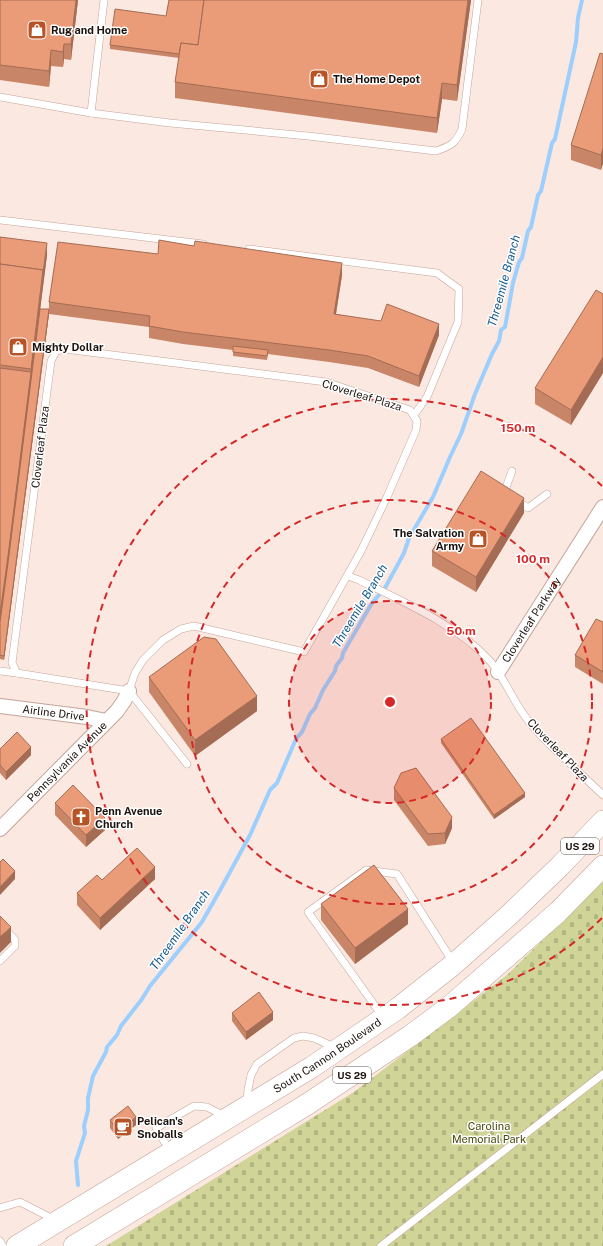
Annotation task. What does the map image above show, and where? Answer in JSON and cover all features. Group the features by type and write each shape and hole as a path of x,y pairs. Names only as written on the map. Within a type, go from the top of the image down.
{"main road":[{"name":"South Cannon Boulevard","path":"17,1246 312,1066 397,1009 454,964 507,917 560,866 603,821"},
{"name":"US 29","path":"74,1246 306,1105 410,1036 449,1007 558,912 603,866"}],"street":[{"name":"Cloverleaf Parkway","path":"498,672 603,507"},
{"name":"Pennsylvania Avenue","path":"0,829 117,711 129,691"},
{"name":"Airline Drive","path":"0,706 87,717 106,721"}],"lane":[{"path":"91,113 104,0"},
{"path":"0,97 91,113 170,124 308,136 436,150 453,144 458,138 462,129 478,0"},
{"path":"0,220 211,245"},
{"path":"242,248 437,273 459,289 458,322 427,397 414,415"},
{"name":"Cloverleaf Plaza","path":"17,674 12,663 51,360 56,351 65,349 326,382 410,410 417,421 416,430 387,497 348,576 304,652 194,626 181,629 163,640 143,660 135,673 129,691"},
{"path":"512,471 504,493 528,508 547,494"},
{"name":"Cloverleaf Plaza","path":"348,576 431,616 475,647 490,661 522,713 545,740 603,794"},
{"path":"0,671 129,691 187,764"},
{"path":"383,1018 308,912 366,870 397,874 454,964"},
{"path":"0,924 15,940 15,946 0,961"},
{"path":"247,1106 248,1089 257,1064 294,1038 303,1036 314,1038 338,1049"},
{"path":"381,1246 603,1074"},
{"path":"170,1152 156,1128 194,1106 207,1106 228,1118"},
{"path":"0,1208 20,1202 57,1221"},
{"path":"0,1241 3,1246"}],"green space":[{"name":"Carolina Memorial Park","path":"603,881 603,1246 106,1246 354,1092 507,975"}],"building":[{"name":"Rug and Home","path":"0,0 76,0 71,44 64,44 63,52 51,50 49,71 0,65"},
{"path":"169,0 204,0 198,45 181,43 179,54 110,45 115,9 166,16"},
{"name":"The Home Depot","path":"204,0 468,0 457,85 442,83 437,118 175,82 181,43 198,45"},
{"path":"600,53 603,54 603,148 601,155 571,145"},
{"path":"0,237 47,243 43,273 43,270 0,264"},
{"path":"159,240 194,246 195,241 342,263 334,314 381,321 387,304 439,324 419,376 368,356 183,332 149,326 150,316 49,302 58,242 158,254"},
{"name":"Mighty Dollar","path":"0,264 43,270 31,369 0,365"},
{"path":"596,290 603,294 603,357 571,410 535,388"},
{"path":"40,309 49,309 4,656 0,655 0,622"},
{"path":"233,346 268,350 267,356 233,352"},
{"path":"0,368 31,372 0,614"},
{"name":"The Salvation Army","path":"481,471 524,498 476,577 432,551"},
{"path":"596,619 603,622 603,672 575,655"},
{"path":"204,637 216,639 257,696 195,740 149,677"},
{"path":"471,718 525,793 494,815 441,739"},
{"path":"17,732 31,747 6,772 0,765 0,749"},
{"path":"416,768 452,817 445,833 428,834 394,788 401,773"},
{"path":"73,785 105,818 86,835 55,803"},
{"path":"137,848 155,867 100,918 77,893 97,875 102,880"},
{"path":"3,859 15,871 0,887 0,862"},
{"path":"374,865 408,909 355,948 321,904"},
{"path":"0,916 11,927 0,937"},
{"path":"259,992 273,1012 246,1032 232,1013"},
{"path":"128,1106 136,1117 118,1131 110,1120"}],"waterway":[{"name":"Threemile Branch","path":"78,1185 76,1161 85,1133 84,1126 88,1110 88,1098 93,1076 106,1052 107,1047 117,1035 121,1026 150,986 202,922 250,835 270,790 277,783 296,739 302,732 310,714 315,708 323,690 342,658 343,653 372,603 385,588 404,553 409,538 433,497 461,434 475,394 499,341 501,330 505,327 513,283 519,262 522,258 528,231 531,227 552,143 555,139 576,42 578,18 582,0"}],"place":[{"name":"Rug and Home","path":"37,30"},
{"name":"The Home Depot","path":"319,79"},
{"name":"Mighty Dollar","path":"18,347"},
{"name":"The Salvation Army","path":"478,539"},
{"name":"Penn Avenue Church","path":"81,817"},
{"name":"Pelican's Snoballs","path":"123,1127"}]}
